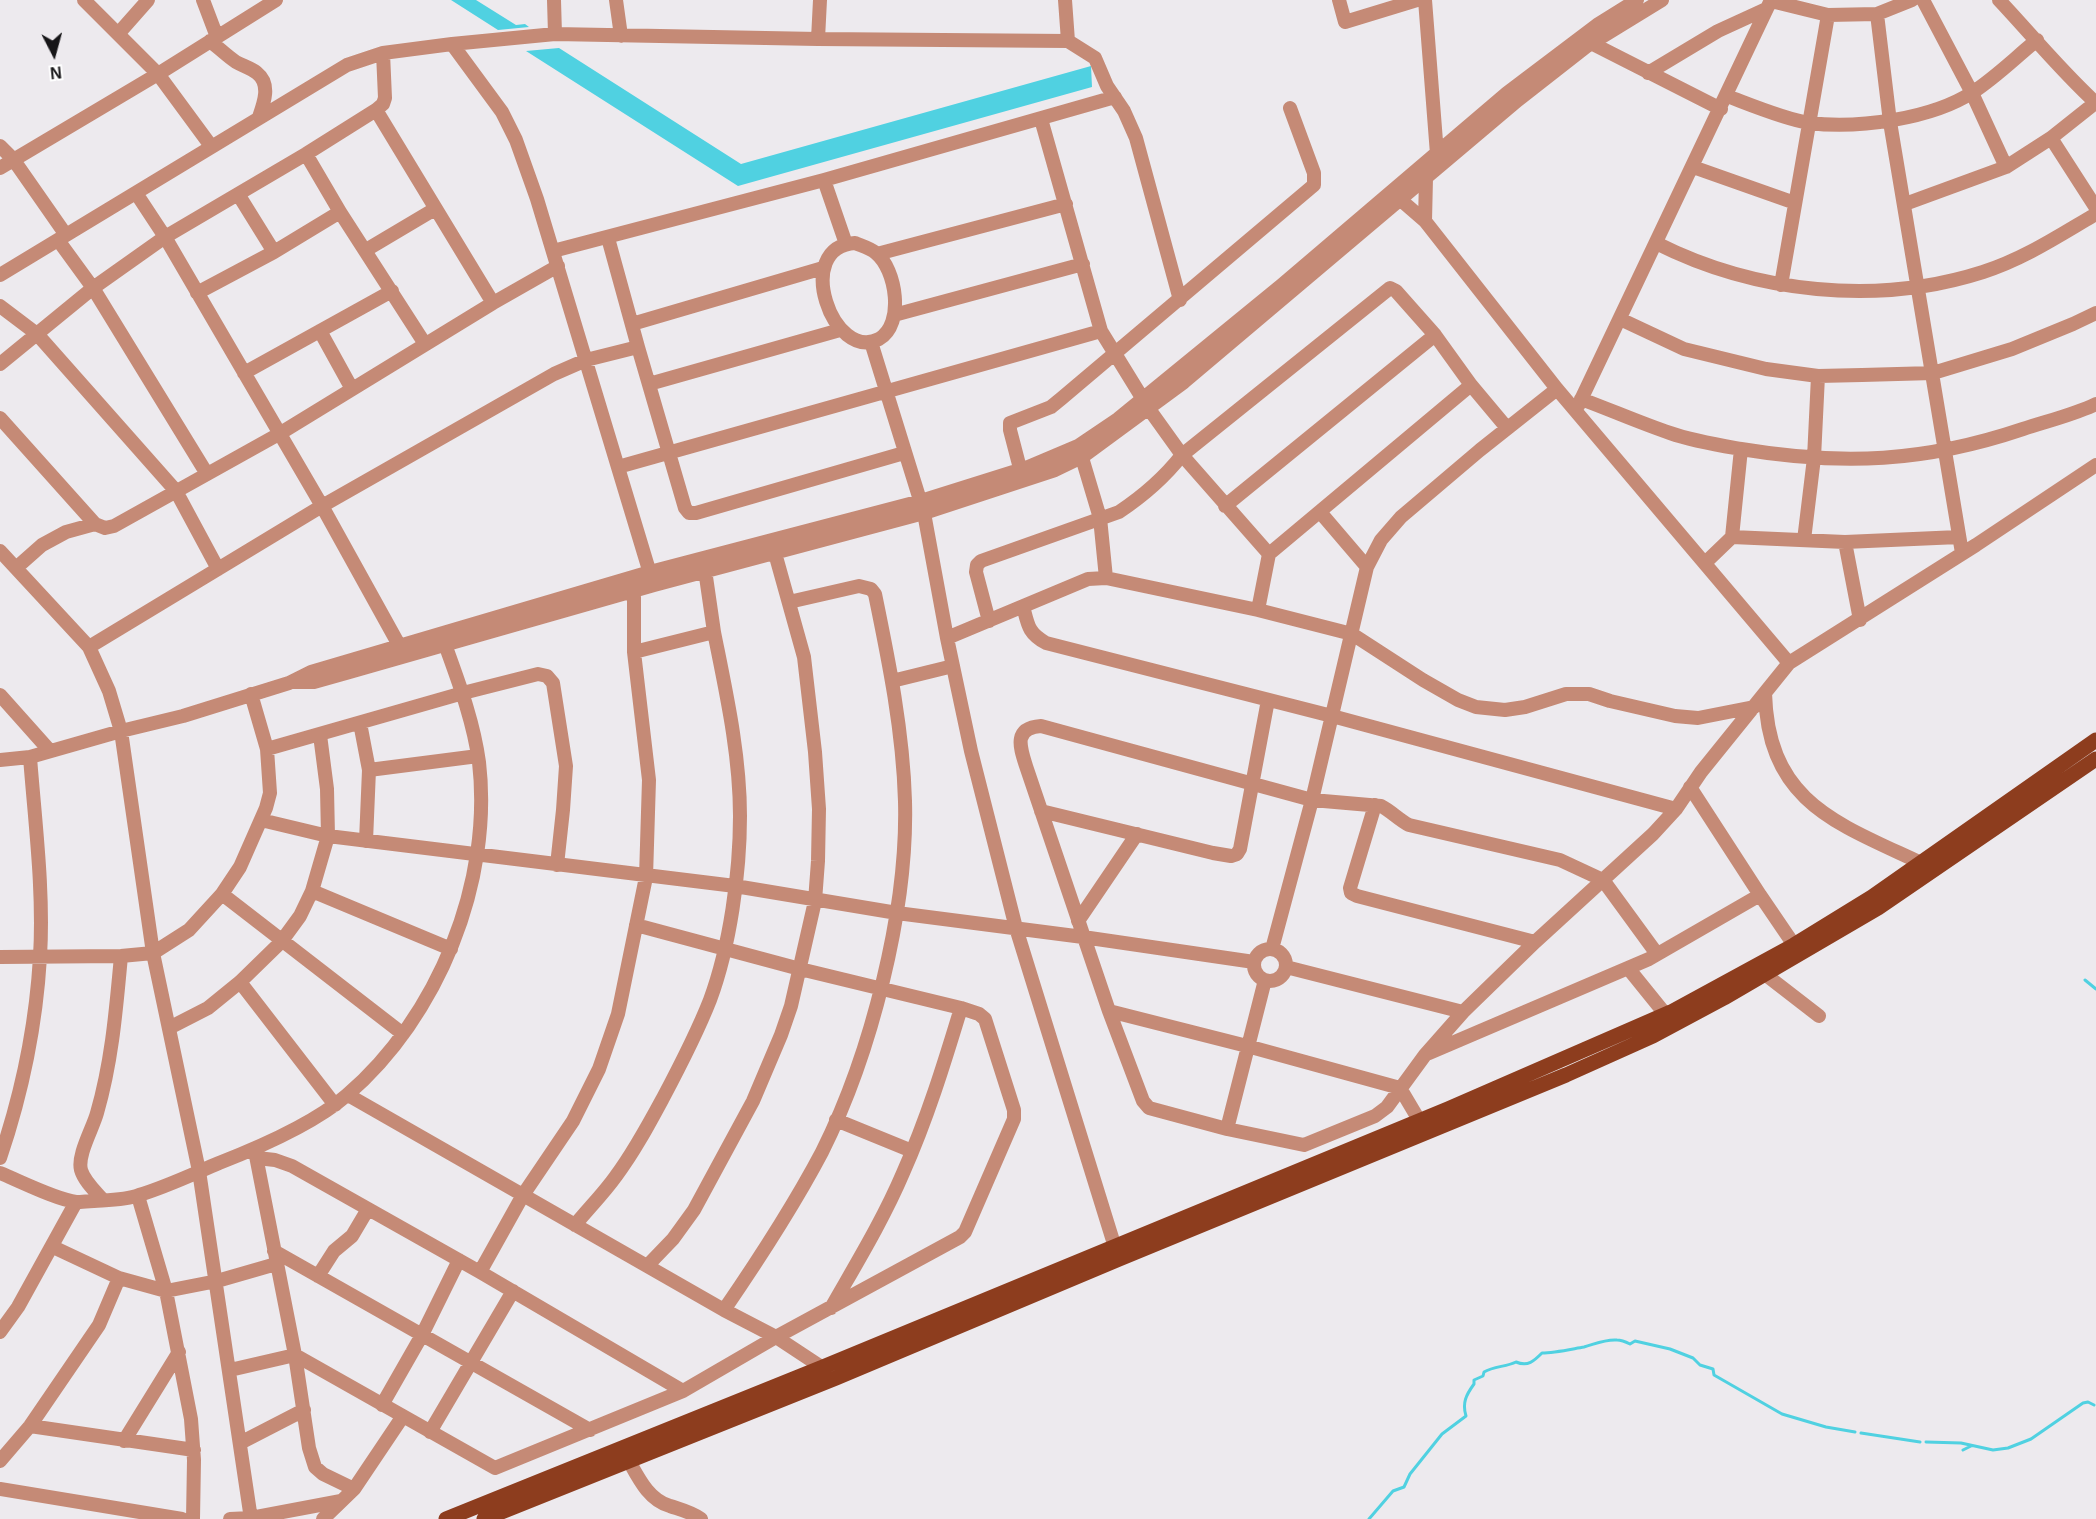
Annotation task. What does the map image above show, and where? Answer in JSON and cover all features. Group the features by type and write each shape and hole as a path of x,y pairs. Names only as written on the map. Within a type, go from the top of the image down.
{"main road":[{"path":"484,1519 836,1378 1116,1252 1419,1120 1574,1056 1666,1014 1794,945 1872,897 2096,740"},
{"path":"446,1519 823,1367 1566,1075 1653,1036 1766,975 1878,908 2096,759"}],"street":[{"path":"84,0 158,74 211,146"},
{"path":"118,34 148,0"},
{"path":"203,0 213,39 226,55 261,77 266,89 260,117"},
{"path":"0,168 158,74 276,0"},
{"path":"554,0 555,34"},
{"path":"616,0 621,36"},
{"path":"818,39 820,0"},
{"path":"1065,0 1068,41"},
{"path":"1339,0 1345,22 1417,0"},
{"path":"1425,0 1437,154"},
{"path":"1570,52 1591,43 1622,17 1637,0"},
{"path":"1396,196 1426,178 1462,139 1570,52 1597,25 1662,0"},
{"path":"1648,73 1718,31 1769,4 1828,15 1877,14 1912,0"},
{"path":"1923,0 1972,93 2007,167"},
{"path":"1905,204 2007,167 2051,138 2096,103 2060,68 1999,0"},
{"path":"1579,405 1769,4"},
{"path":"1877,14 1890,122 1962,554"},
{"path":"1781,285 1828,15"},
{"path":"0,275 347,65 383,53 555,34 1068,41 1095,58 1136,138 1180,300"},
{"path":"1591,43 1648,73 1724,102 1809,123 1846,124 1890,122 1939,108 1972,93 2037,40"},
{"path":"452,44 502,112 516,140 558,266 652,579"},
{"path":"0,364 93,288 165,237 376,110 383,104 385,98 383,53"},
{"path":"553,251 824,180 1041,119 1111,92"},
{"path":"1022,475 1010,423 1051,406 1116,355 1314,185 1314,172 1290,108"},
{"path":"376,110 493,303"},
{"path":"1041,119 1101,331 1146,404 1182,455 1269,554"},
{"path":"2051,138 2096,208"},
{"path":"0,760 30,757 183,716 289,683 314,682 371,660 489,625 546,609 634,591 652,579 922,507 1022,475 1055,470 1118,419 1146,404 1396,196 1437,154 1462,139"},
{"path":"0,146 13,159 207,474"},
{"path":"306,154 340,212 425,344"},
{"path":"1693,167 1795,203"},
{"path":"1425,221 1426,178"},
{"path":"824,180 846,244"},
{"path":"136,193 165,237 322,507 399,645"},
{"path":"238,194 274,252"},
{"path":"1396,196 1425,221 1557,389 1579,405 1705,563 1789,663"},
{"path":"877,254 1066,204"},
{"path":"366,250 435,209"},
{"path":"197,293 274,252 340,212"},
{"path":"1656,243 1684,257 1730,274 1781,285 1849,290 1918,288 1983,272 2020,258 2096,214"},
{"path":"609,237 638,347 685,508 689,513 696,513 904,453"},
{"path":"855,243 877,254 889,271 894,287 894,315 888,330 882,337 871,342 856,340 840,330 825,300 823,268 829,256 846,244 855,243"},
{"path":"894,315 1083,264"},
{"path":"0,418 95,524 105,528 114,526 279,434 493,303 558,266"},
{"path":"632,324 823,268"},
{"path":"989,621 976,572 977,565 981,561 1119,512 1168,472 1182,455 1390,288 1396,291 1435,335 1471,385 1508,428"},
{"path":"244,373 392,291"},
{"path":"0,306 37,334 176,491 218,569"},
{"path":"1620,319 1697,352 1766,369 1818,376 1933,373 2012,349 2096,313"},
{"path":"649,384 840,330"},
{"path":"320,331 352,389"},
{"path":"618,467 1101,331"},
{"path":"1226,506 1435,335"},
{"path":"871,342 922,507 971,751 1016,928 1116,1252"},
{"path":"88,647 322,507 554,374 586,360 638,347"},
{"path":"1804,540 1814,458 1818,376"},
{"path":"1258,610 1269,554 1471,385"},
{"path":"1272,949 1312,800 1368,567 1381,540 1401,517 1557,389"},
{"path":"1579,405 1671,434 1741,448 1814,458 1870,460 1946,451 2010,434 2095,406"},
{"path":"1705,563 1732,537 1741,448"},
{"path":"1080,452 1100,518 1106,578"},
{"path":"1657,954 1604,880 1560,860 1409,825 1402,822 1390,810 1375,805 1312,800 1041,726 1030,726 1023,732 1019,744 1083,937 1140,1096 1149,1108 1227,1129 1304,1145 1375,1116 1387,1107 1425,1055 1464,1012 1535,942 1604,880 1653,834 1676,809 1690,787 1789,663 1860,620 2096,465"},
{"path":"1320,512 1368,567"},
{"path":"16,568 42,545 66,532 95,524"},
{"path":"1732,537 1845,542 1959,537"},
{"path":"1845,542 1860,620"},
{"path":"648,1265 673,1239 694,1210 753,1101 791,1006 815,901 819,809 804,657 773,546"},
{"path":"0,551 88,647 109,691 121,731 153,953 199,1172 251,1519"},
{"path":"575,1225 616,1176 655,1113 706,1008 725,948 739,849 738,771 704,565"},
{"path":"546,609 634,577 652,579"},
{"path":"480,1272 523,1195 573,1121 599,1069 618,1014 646,877 649,780 634,652 634,577"},
{"path":"947,638 1088,579 1106,578 1258,610 1352,634 1423,680 1458,700 1476,707 1505,710 1525,708 1566,694 1589,694 1675,716 1698,718 1754,707"},
{"path":"724,1310 770,1243 822,1150 836,1119 862,1051 880,988 897,913 903,859 905,802 902,745 875,594 872,588 859,586 789,602"},
{"path":"1023,606 1028,628 1034,637 1046,643 1332,716 1676,809"},
{"path":"634,652 714,632"},
{"path":"371,660 399,645 443,639"},
{"path":"0,1173 76,1202 138,1196 199,1172 256,1154 335,1105 378,1065 425,1002 451,949 463,914 476,855 481,812 478,756 469,709 443,639"},
{"path":"892,681 953,666"},
{"path":"267,749 463,693 538,674 547,676 553,683 566,766 556,865"},
{"path":"1765,693 1770,737 1778,761 1787,776 1811,804 1842,825 1921,863"},
{"path":"0,694 50,751"},
{"path":"0,957 121,956 153,953 189,930 222,894 240,867 261,820 270,793 267,749 251,694"},
{"path":"1041,811 1213,853 1231,856 1237,854 1240,849 1268,700"},
{"path":"360,723 369,770 366,841"},
{"path":"169,1028 208,1008 240,982 281,942 300,916 312,891 328,836 327,789 320,735"},
{"path":"369,770 478,756"},
{"path":"0,1158 14,1116 27,1060 40,957 39,881 30,757"},
{"path":"1690,787 1794,945"},
{"path":"1375,805 1350,888 1351,892 1357,896 1535,942"},
{"path":"261,820 328,836 646,877 735,886 815,901 1254,962"},
{"path":"1078,921 1137,834"},
{"path":"312,891 451,949"},
{"path":"222,894 281,942 403,1034"},
{"path":"1425,1055 1628,968 1760,895"},
{"path":"230,1370 295,1355 495,1468 683,1391 776,1337 960,1237 965,1232 1012,1127 1014,1110 985,1019 979,1014 961,1008 636,926"},
{"path":"1272,949 1277,950 1284,957 1286,967 1281,977 1270,981 1257,975 1254,962 1258,953 1272,949"},
{"path":"103,1200 80,1169 81,1159 110,1065 121,956"},
{"path":"1286,967 1464,1012"},
{"path":"1628,968 1666,1014"},
{"path":"1766,975 1819,1016"},
{"path":"1227,1129 1265,980"},
{"path":"240,982 335,1105"},
{"path":"831,1308 903,1175 938,1086 961,1008"},
{"path":"1109,1011 1400,1088 1419,1120"},
{"path":"348,1095 724,1310 776,1337 836,1378"},
{"path":"836,1119 912,1151"},
{"path":"256,1154 292,1166 480,1272 683,1391"},
{"path":"256,1154 295,1355 309,1448 315,1467 323,1474 354,1489"},
{"path":"138,1196 166,1291 191,1419 194,1450 193,1519"},
{"path":"0,1332 18,1307 76,1202"},
{"path":"318,1276 334,1251 352,1236 369,1209"},
{"path":"53,1247 118,1278 166,1291 216,1281 275,1257 318,1276 590,1430"},
{"path":"382,1405 422,1335 459,1260"},
{"path":"0,1461 30,1426 99,1325 118,1278"},
{"path":"430,1432 513,1292"},
{"path":"124,1441 178,1352"},
{"path":"240,1443 304,1410"},
{"path":"323,1519 354,1489 403,1416"},
{"path":"30,1426 194,1450"},
{"path":"629,1461 648,1492 657,1500 682,1508 702,1519"},
{"path":"0,1488 182,1519"},
{"path":"230,1519 251,1519 342,1501"}],"water":[{"path":"451,0 476,0 516,25 525,24 529,27 498,30"},
{"path":"559,48 741,164 1091,66 1092,87 738,186 526,51"}],"waterway":[{"path":"2085,980 2096,989"},
{"path":"1369,1519 1393,1491 1404,1487 1410,1474 1442,1434 1466,1416 1464,1407 1467,1396 1474,1380 1483,1376 1484,1372 1516,1362 1527,1363 1542,1353 1584,1347 1604,1341 1619,1340 1630,1344 1635,1341 1670,1349 1693,1358 1700,1365 1713,1369 1714,1375 1782,1414 1826,1427 1855,1432"},
{"path":"1926,1442 1961,1443 1993,1450 2008,1448 2031,1439 2083,1403 2088,1402 2094,1405"},
{"path":"1861,1433 1920,1442"},
{"path":"1963,1450 1971,1446"}]}
